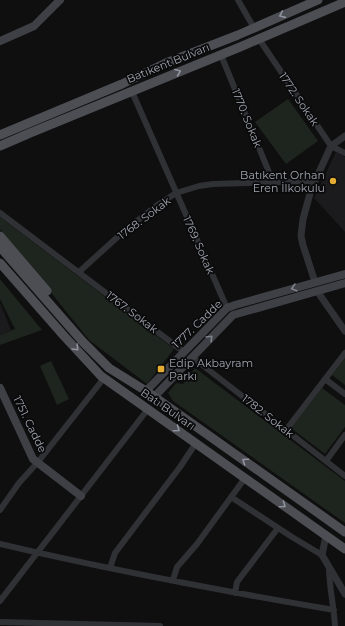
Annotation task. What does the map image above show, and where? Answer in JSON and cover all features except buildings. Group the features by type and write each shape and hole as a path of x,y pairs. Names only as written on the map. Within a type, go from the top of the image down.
{"main road":[{"path":"0,41 34,26 60,0"},
{"name":"Batıkent Bulvarı","path":"0,135 318,0"},
{"name":"Batıkent Bulvarı","path":"0,146 345,2"},
{"path":"0,128 136,71 154,69"},
{"path":"0,150 133,94 141,90 142,86"},
{"path":"0,236 78,329 83,342"},
{"name":"Batı Bulvarı","path":"0,247 83,342 109,368 146,391 345,532"},
{"name":"Batı Bulvarı","path":"0,263 49,320 104,378 345,549"},
{"path":"0,271 49,327 58,334 64,336"},
{"name":"1777. Cadde","path":"146,391 227,308 345,274"},
{"path":"314,282 317,291"},
{"name":"1777. Cadde","path":"154,397 233,315 345,283"},
{"name":"1751. Cadde","path":"0,390 33,459 81,496"}],"street":[{"path":"238,0 254,28"},
{"name":"1772. Sokak","path":"259,39 332,146"},
{"name":"1770. Sokak","path":"221,55 273,182"},
{"name":"1769. Sokak","path":"133,94 227,308"},
{"path":"314,282 303,245 302,236 304,214 314,181 332,146 345,136"},
{"path":"332,146 345,152"},
{"name":"1768. Sokak","path":"79,272 123,232 156,206 176,193 213,184 314,181"},
{"name":"1767. Sokak","path":"0,213 184,352"},
{"path":"317,291 345,331"},
{"path":"286,430 345,353"},
{"name":"1782. Sokak","path":"192,356 345,476"},
{"path":"1,507 104,378"},
{"path":"325,379 345,394"},
{"path":"0,601 148,409"},
{"path":"326,461 345,435"},
{"path":"110,568 115,553 180,467 196,443"},
{"path":"173,580 177,566 197,544 245,478"},
{"path":"231,497 322,555 345,594"},
{"path":"235,593 237,582 278,528"},
{"path":"322,555 326,535"},
{"path":"0,544 37,554 235,593 334,610"},
{"path":"329,568 330,590 334,610 334,626"},
{"path":"0,622 160,626"}],"shaded area":[{"path":"288,99 318,141 286,164 255,122"},
{"name":"Batıkent Orhan Eren İlkokulu","path":"336,152 345,157 345,232 314,198"},
{"path":"0,217 174,349 147,384 89,340 0,229"},
{"path":"0,279 42,330 0,345 0,335 15,329 0,299"},
{"path":"0,303 11,330 0,335"},
{"path":"345,358 345,385 332,375"},
{"path":"51,361 69,399 57,405 40,366"},
{"path":"195,368 345,481 345,523 173,401 168,393 176,383 183,384"},
{"path":"322,388 345,405 345,427 325,454 291,428"}],"place":[{"name":"Batıkent Orhan Eren İlkokulu","path":"333,181"},
{"name":"Edip Akbayram Parkı","path":"161,369"}]}
